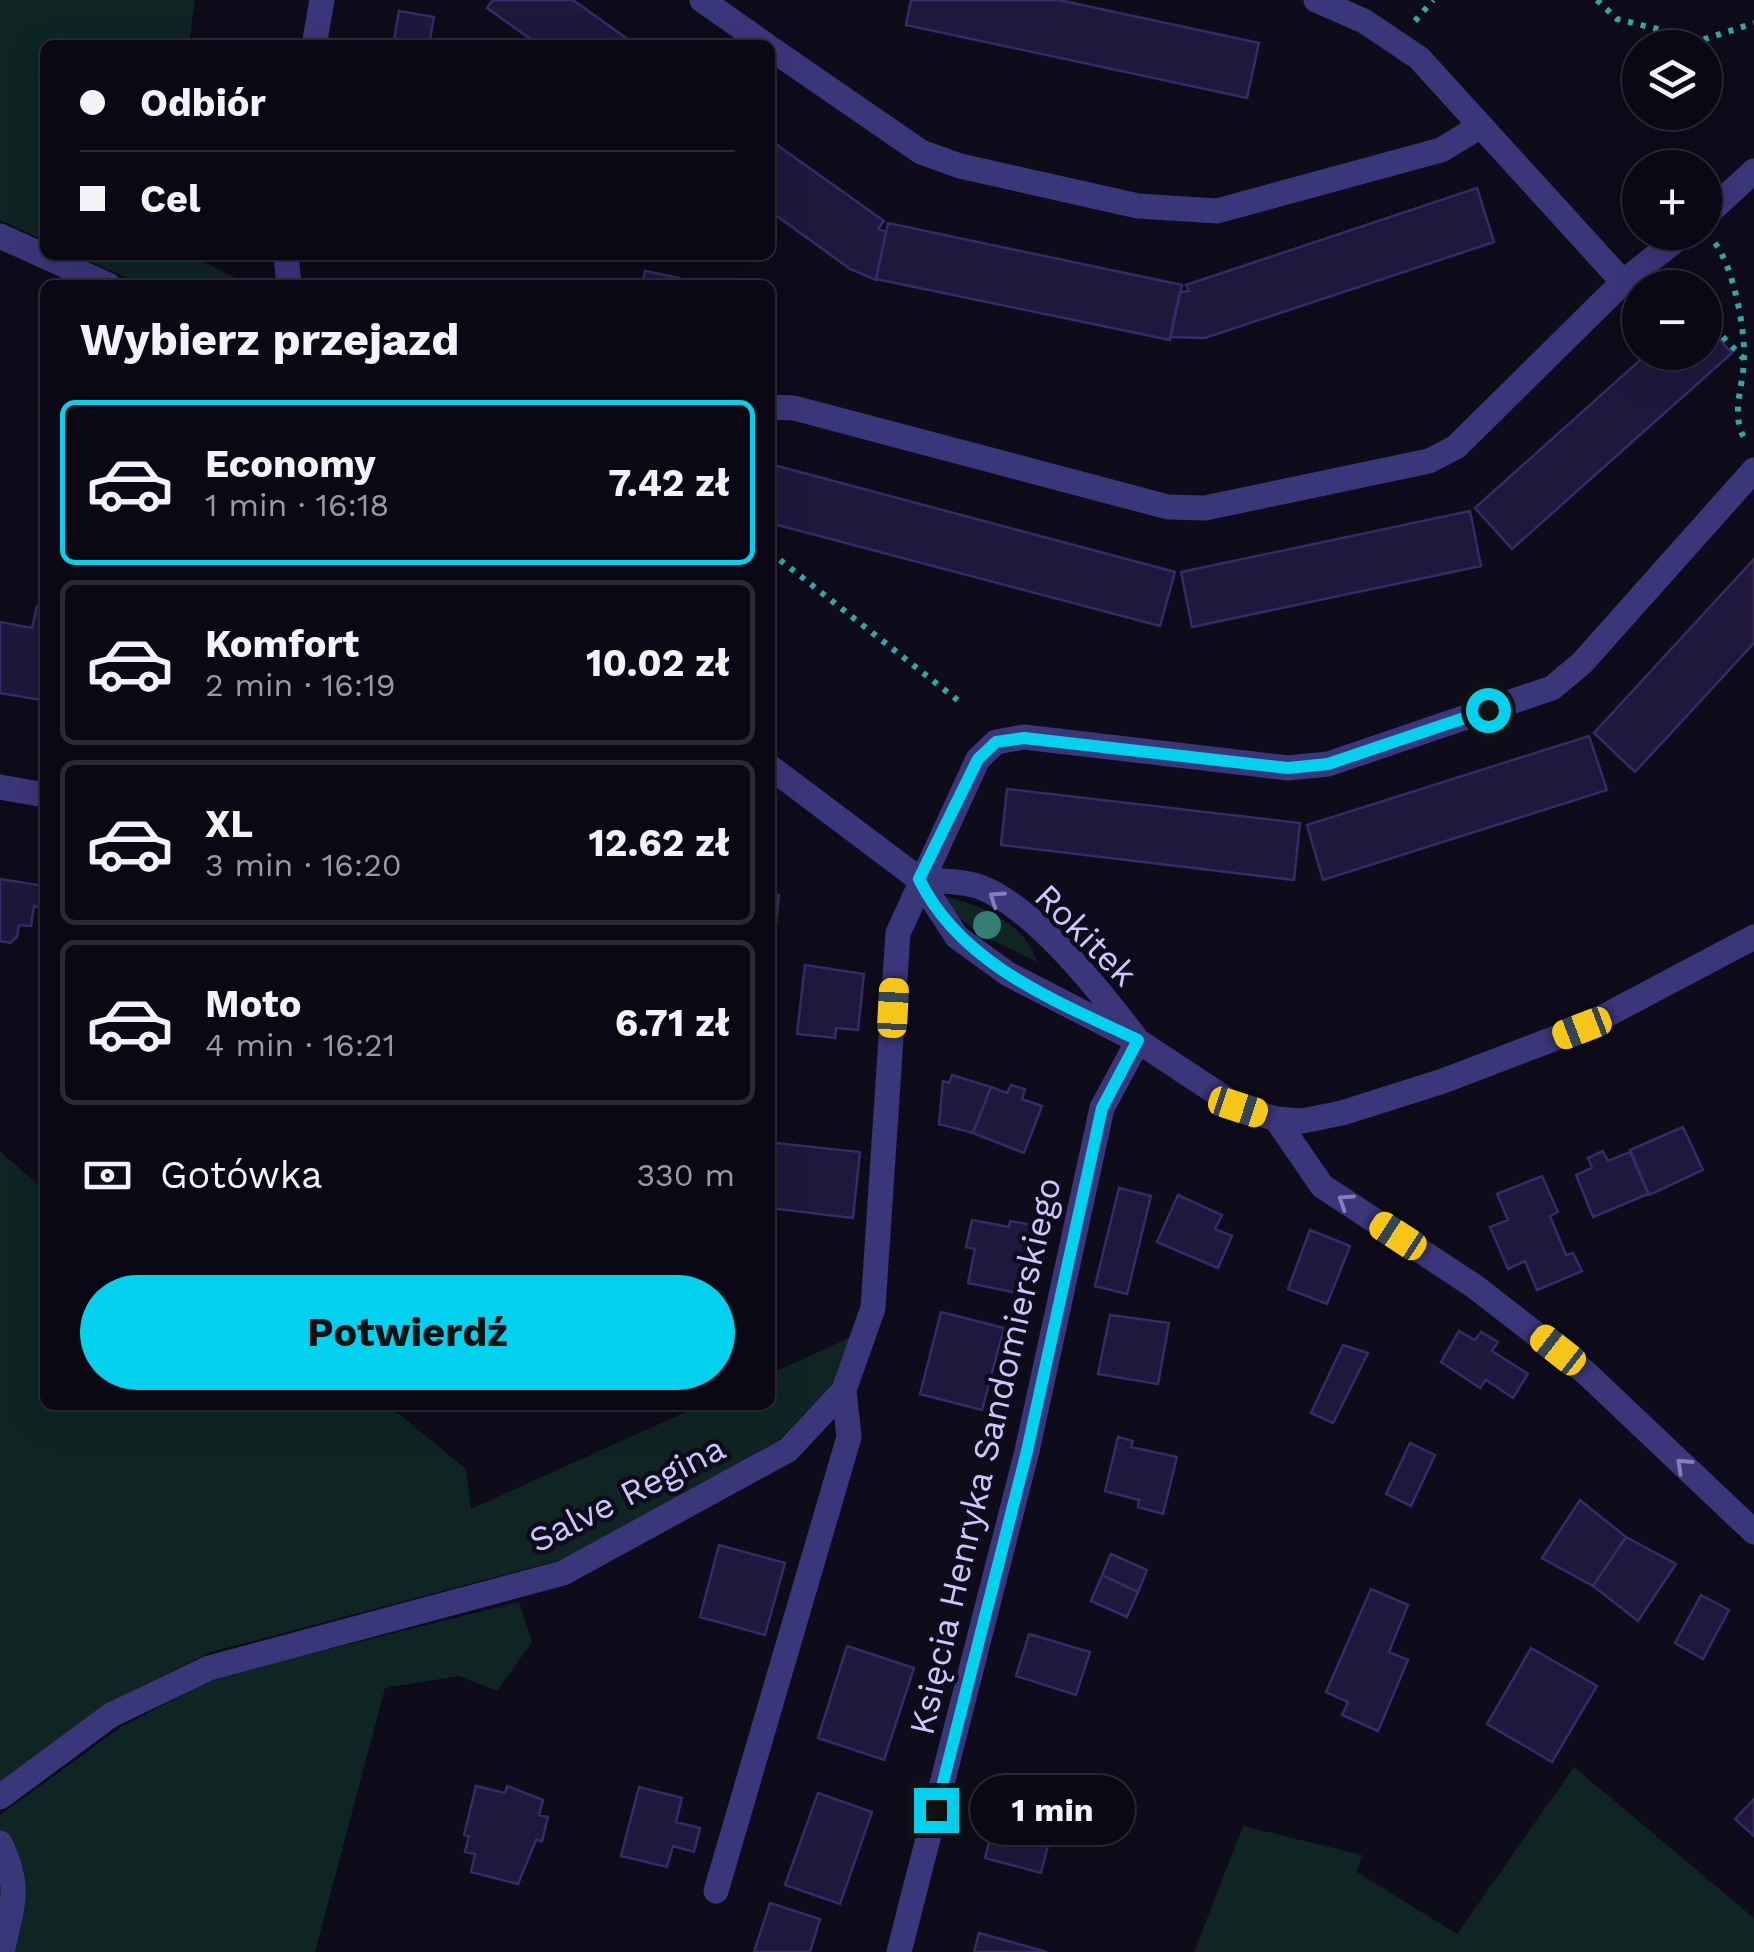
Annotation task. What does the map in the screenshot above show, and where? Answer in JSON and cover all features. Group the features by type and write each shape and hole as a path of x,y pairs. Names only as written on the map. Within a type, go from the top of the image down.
{"street":[{"path":"315,40 322,0"},
{"path":"702,0 759,40"},
{"path":"1316,0 1364,21 1419,58 1622,281"},
{"path":"775,51 921,152 978,170 1179,212 1217,211 1422,155 1480,127"},
{"path":"1722,205 1754,171"},
{"path":"0,236 40,254"},
{"path":"1640,270 1669,250"},
{"path":"53,260 97,280"},
{"path":"775,407 794,408 1168,507 1204,508 1429,462 1456,447 1622,283"},
{"name":"Salve Regina","path":"0,1797 110,1715 209,1668 562,1573 788,1450 844,1390 873,1308 898,933 919,879 978,759 996,742 1024,738 1288,768 1328,764 1552,688 1582,663 1754,470"},
{"name":"Rokitek","path":"775,771 919,879 932,905 969,946 1008,974 1138,1040 1238,1107 1276,1119"},
{"path":"0,786 40,793"},
{"name":"Rokitek","path":"919,879 980,887 1029,920 1093,982 1138,1040"},
{"path":"1276,1119 1302,1121 1342,1112 1478,1068 1582,1028 1754,937"},
{"name":"Księcia Henryka Sandomierskiego","path":"899,1952 1027,1451 1102,1108 1138,1040"},
{"path":"1276,1119 1322,1186 1474,1286 1585,1372 1754,1532"},
{"path":"716,1891 850,1437 844,1390"},
{"path":"0,1843 14,1872 15,1890 2,1952"}],"path":[{"path":"1407,29 1433,0"},
{"path":"1597,0 1617,20 1662,30"},
{"path":"1722,33 1754,23"},
{"path":"1720,250 1742,322 1744,360 1736,399 1738,427 1754,456"},
{"path":"1722,336 1744,360"},
{"path":"775,556 960,702"}],"green space":[{"path":"0,0 195,0 190,40 40,40 40,239 0,220"},
{"path":"87,260 200,260 240,280 131,280"},
{"path":"933,894 980,908 1009,924 1031,947 1037,962 977,933"},
{"path":"0,1151 40,1187 40,1410 394,1410 466,1469 471,1509 690,1410 775,1410 775,1372 853,1336 834,1382 779,1440 564,1559 211,1652 108,1703 0,1782"},
{"path":"519,1602 532,1642 497,1691 459,1676 385,1688 315,1952 0,1952 0,1815 121,1727 217,1677"},
{"path":"1574,1767 1754,1918 1754,1952 1194,1952 1243,1826 1362,1855 1357,1872 1457,1934"}],"building":[{"path":"493,0 573,0 629,40 532,40 487,8"},
{"path":"911,0 1059,0 1259,43 1247,98 906,25"},
{"path":"399,11 434,17 430,40 394,40"},
{"path":"775,144 884,221 878,229 886,232 876,280 850,269 775,215"},
{"path":"1477,188 1494,242 1205,338 1170,337 1180,292 1189,291 1186,285"},
{"path":"888,223 1182,285 1170,340 876,279"},
{"path":"645,271 679,278 679,280 643,280"},
{"path":"1722,342 1732,353 1722,362"},
{"path":"1629,370 1713,370 1512,549 1475,508"},
{"path":"775,465 1175,572 1160,626 775,524"},
{"path":"1470,511 1481,566 1192,627 1181,572"},
{"path":"1754,559 1754,643 1635,772 1594,733"},
{"path":"37,606 40,607 40,700 0,693 0,622 32,628"},
{"path":"1589,736 1607,790 1323,880 1307,825"},
{"path":"1007,789 1300,823 1294,880 1001,845"},
{"path":"0,879 40,885 40,907 34,906 31,926 19,925 17,937 10,943 0,941"},
{"path":"775,895 779,895 775,933"},
{"path":"805,965 864,974 858,1030 836,1028 835,1038 797,1034"},
{"path":"952,1075 991,1087 973,1133 939,1124 943,1081 949,1083"},
{"path":"1011,1085 1025,1089 1022,1099 1042,1106 1024,1153 973,1133 991,1087 1007,1093"},
{"path":"1683,1127 1703,1170 1649,1195 1630,1150"},
{"path":"776,1143 860,1152 853,1218 775,1209"},
{"path":"1603,1151 1608,1161 1630,1152 1648,1194 1593,1217 1576,1175 1592,1168 1588,1158"},
{"path":"1542,1176 1558,1212 1550,1216 1566,1255 1573,1253 1582,1271 1537,1290 1525,1261 1508,1269 1490,1227 1508,1220 1497,1194"},
{"path":"1119,1188 1151,1196 1127,1294 1095,1286"},
{"path":"1178,1195 1222,1215 1215,1229 1232,1236 1218,1268 1157,1242"},
{"path":"972,1220 1009,1227 1010,1221 1032,1225 1023,1294 968,1283 975,1249 966,1247"},
{"path":"1310,1230 1350,1246 1327,1304 1288,1289"},
{"path":"941,1312 1004,1328 982,1410 920,1394"},
{"path":"1110,1315 1169,1323 1158,1384 1098,1374"},
{"path":"1459,1331 1475,1340 1481,1332 1498,1342 1492,1351 1528,1374 1513,1398 1486,1380 1480,1388 1441,1362"},
{"path":"1343,1345 1368,1353 1333,1423 1311,1413"},
{"path":"1118,1437 1133,1441 1131,1447 1177,1457 1163,1514 1138,1507 1139,1500 1105,1491"},
{"path":"1410,1443 1435,1455 1411,1506 1386,1494"},
{"path":"1580,1500 1626,1537 1593,1586 1542,1558"},
{"path":"1626,1537 1676,1564 1638,1621 1593,1586"},
{"path":"719,1545 785,1563 765,1635 700,1617"},
{"path":"1111,1554 1147,1570 1138,1592 1102,1575"},
{"path":"1102,1575 1138,1592 1127,1617 1091,1601"},
{"path":"1371,1589 1408,1605 1389,1652 1408,1660 1378,1731 1342,1715 1348,1702 1326,1692"},
{"path":"1701,1595 1729,1610 1703,1659 1675,1643"},
{"path":"1029,1634 1090,1652 1076,1695 1016,1676"},
{"path":"847,1646 914,1668 884,1760 818,1738"},
{"path":"1531,1648 1597,1686 1552,1762 1487,1724"},
{"path":"476,1786 505,1793 507,1786 543,1800 539,1815 548,1817 542,1841 536,1840 518,1884 471,1872 475,1854 465,1852 469,1836 464,1835"},
{"path":"639,1787 682,1798 676,1822 700,1828 694,1852 673,1846 667,1867 621,1856"},
{"path":"818,1793 872,1812 840,1904 785,1885"},
{"path":"1001,1796 1057,1811 1041,1873 985,1858"},
{"path":"1754,1799 1754,1836 1735,1819"},
{"path":"770,1903 820,1919 810,1952 754,1952"},
{"path":"979,1933 1047,1952 974,1952"}],"route":[{"path":"936,1810 1027,1451 1102,1108 1138,1040 1008,974 957,936 932,905 919,879 978,759 996,742 1024,738 1288,768 1328,764 1488,710"}]}
